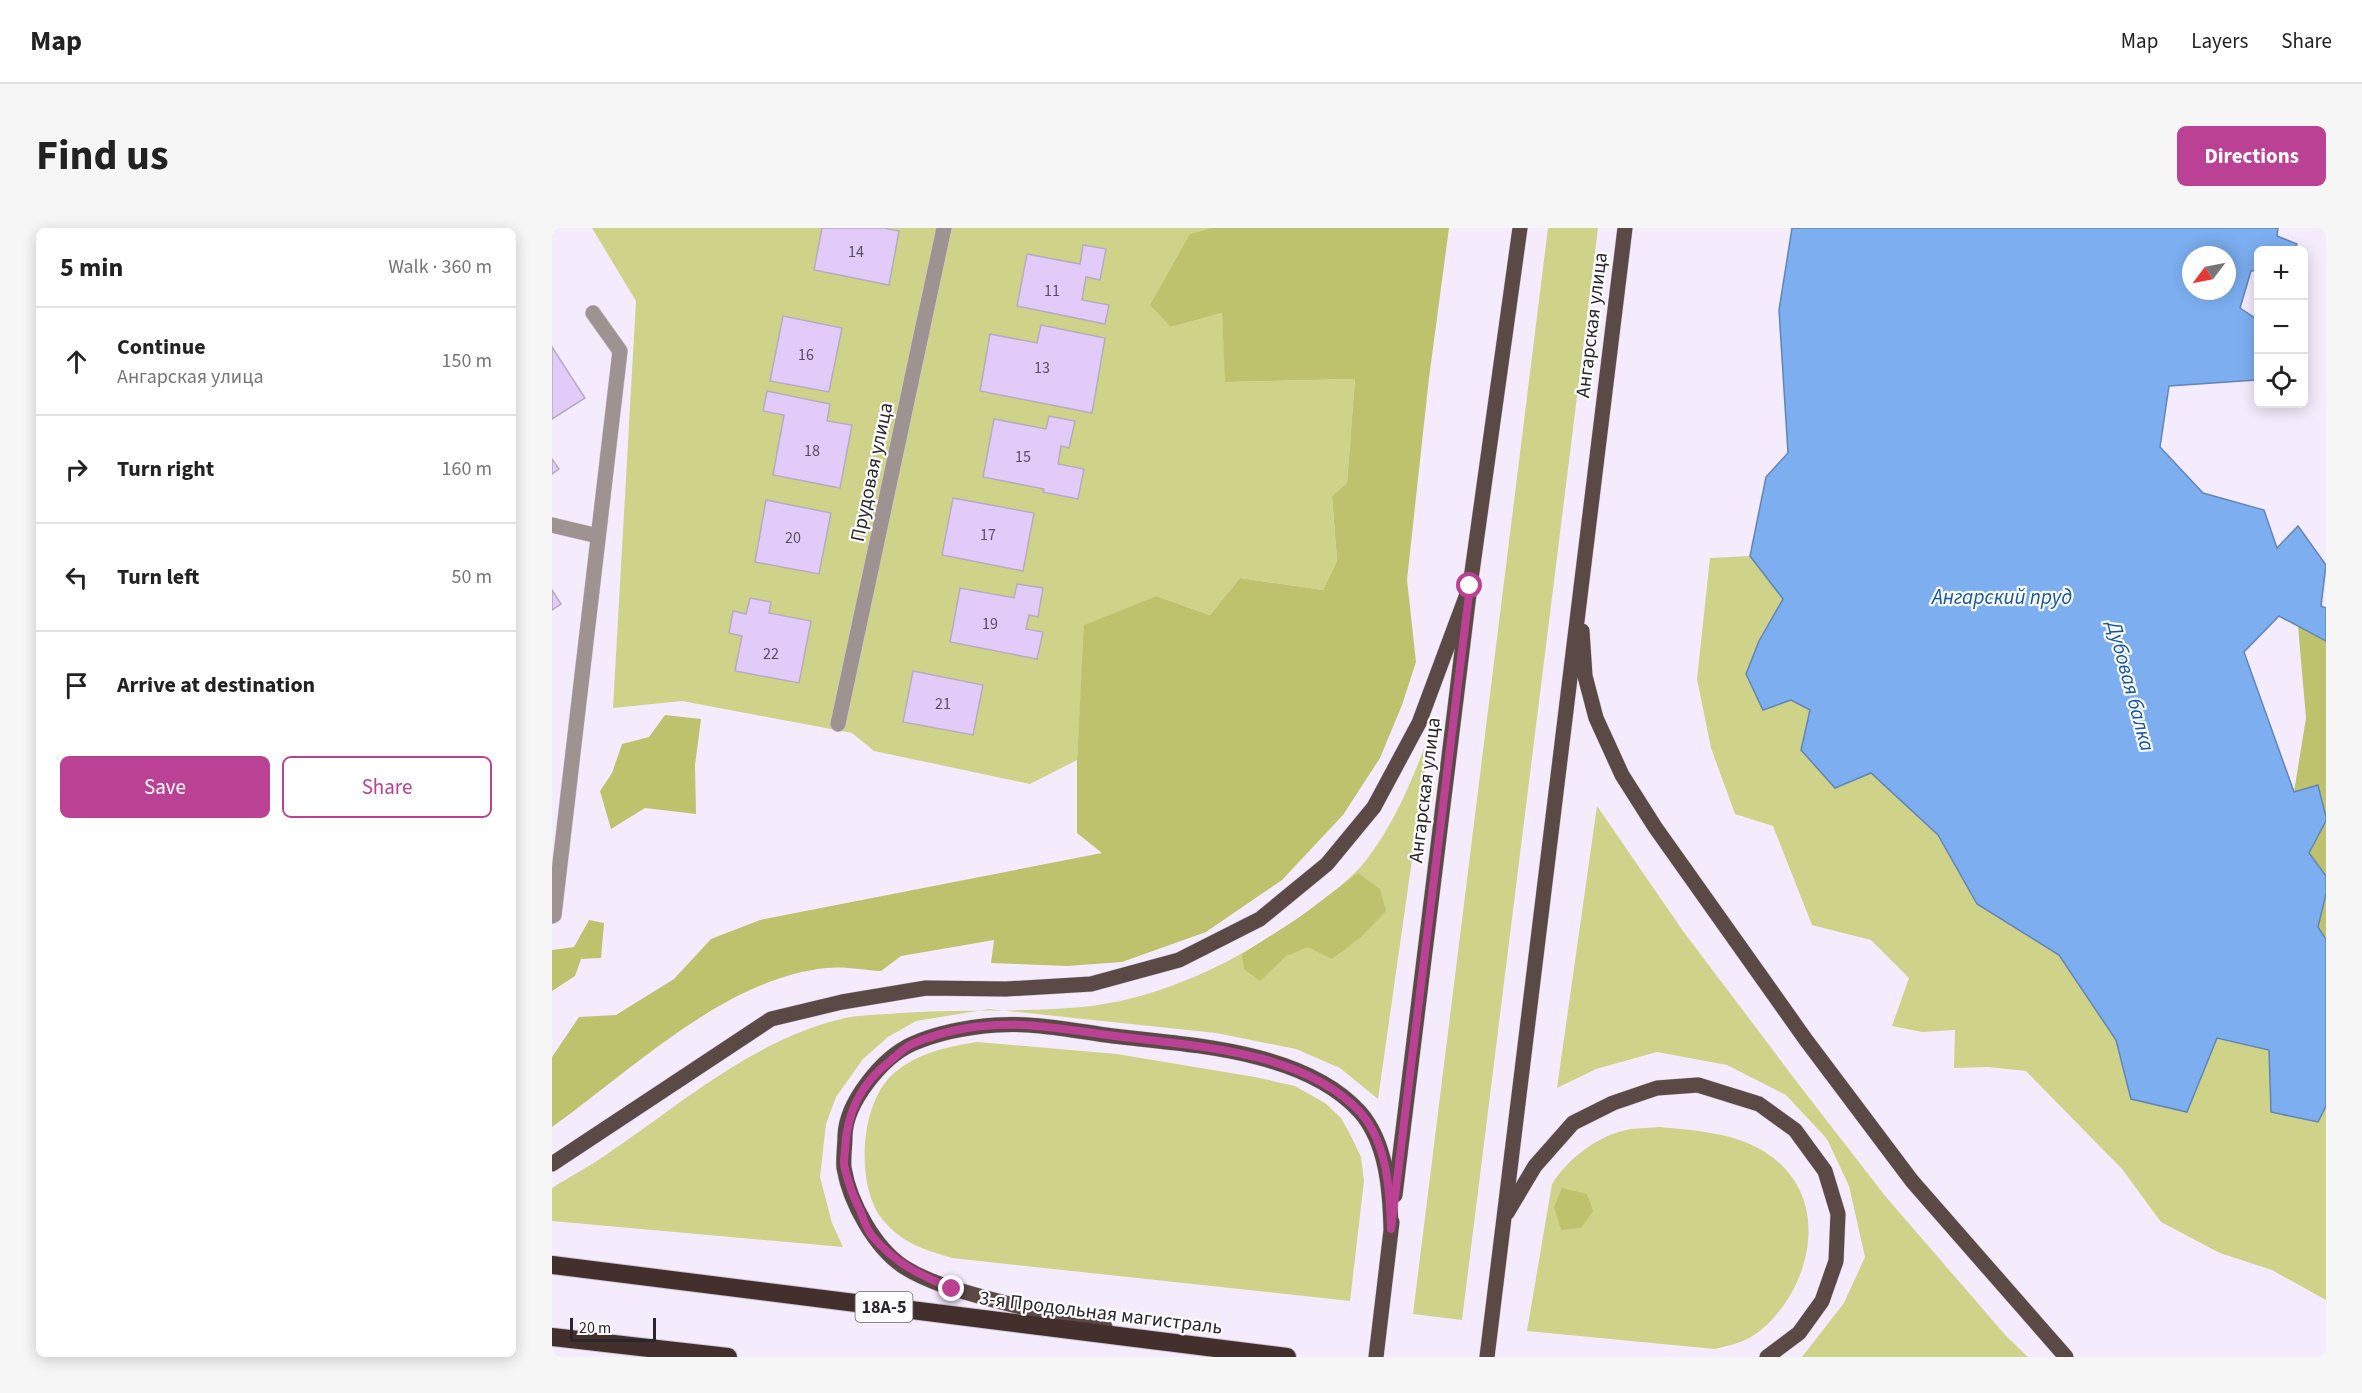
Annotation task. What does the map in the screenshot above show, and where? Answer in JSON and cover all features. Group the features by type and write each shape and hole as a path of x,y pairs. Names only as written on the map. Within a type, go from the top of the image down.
{"highway":[{"name":"3-я Продольная магистраль","path":"552,1265 1216,1350 1287,1357"},
{"path":"552,1337 728,1357"}],"main road":[{"name":"Ангарская улица","path":"1376,1357 1470,586 1520,228"},
{"name":"Ангарская улица","path":"1488,1357 1625,228"},
{"path":"552,1164 771,1019 842,1002 926,988 1006,989 1091,984 1179,960 1260,919 1327,864 1374,807 1419,723 1470,586"},
{"path":"1579,595 1585,676 1596,718 1622,775 1655,827 1806,1040 1912,1181 2066,1357"},
{"path":"1216,1350 1052,1316 952,1289 905,1267 871,1234 844,1168 845,1129 859,1094 879,1069 910,1045 948,1033 996,1025 1070,1030 1211,1048 1262,1057 1304,1074 1335,1092 1360,1112 1373,1133 1383,1159 1390,1192 1391,1229"},
{"path":"1504,1218 1535,1166 1574,1124 1613,1103 1657,1088 1698,1085 1759,1104 1796,1130 1825,1170 1838,1214 1836,1261 1822,1301 1799,1333 1767,1357"}],"street":[{"name":"Прудовая улица","path":"838,724 944,228"},
{"path":"552,916 554,915 620,351 593,313"},
{"path":"552,525 598,536"}],"green space":[{"path":"592,228 1211,228 1190,234 1171,327 1222,313 1226,382 1355,379 1347,483 1332,496 1337,561 1323,590 1240,578 1210,615 1156,596 1085,625 1077,760 1030,784 874,751 852,733 682,701 613,708 636,301"},
{"path":"1211,228 1449,228 1429,378 1407,580 1416,662 1402,705 1380,758 1343,815 1282,880 1206,932 1122,962 1067,966 991,963 994,940 901,956 881,971 826,968 788,976 751,989 681,1030 552,1127 552,1057 579,1017 616,1015 674,979 711,939 760,920 1102,853 1077,833 1077,760 1084,625 1156,596 1210,615 1240,578 1323,590 1337,561 1332,496 1347,483 1355,379 1225,382 1222,313 1171,327 1150,305 1190,234"},
{"path":"1548,228 1598,228 1462,1320 1413,1314"},
{"path":"1750,556 1783,599 1759,641 1746,674 1763,710 1791,700 1810,711 1871,773 1938,835 1977,904 2059,955 2116,1040 2131,1099 2217,1038 2269,1050 2318,1122 2326,1106 2326,1300 2272,1270 2220,1253 2161,1222 2122,1169 2026,1071 1988,1067 1954,1068 1955,1030 1922,1032 1892,1026 1909,978 1871,940 1812,925 1773,826 1735,814 1711,748 1697,679 1710,558"},
{"path":"2298,626 2326,641 2326,817 2318,785 2294,792 2306,718"},
{"path":"665,715 701,719 695,765 696,814 645,808 611,829 600,791 612,773 622,744 649,737"},
{"path":"1430,733 1378,1099 1340,1068 1296,1049 1216,1033 1002,1010 1082,1007 1145,995 1206,972 1263,941 1322,900 1363,864 1384,834 1402,801"},
{"path":"1597,806 1683,931 1886,1197 2007,1337 2028,1357 1802,1357 1844,1303 1865,1257 1849,1186 1827,1139 1786,1095 1727,1065 1657,1052 1596,1069 1557,1088"},
{"path":"2326,821 2326,876 2309,854"},
{"path":"1358,873 1380,889 1386,911 1361,937 1332,959 1308,947 1286,956 1260,981 1244,969 1242,954 1300,917"},
{"path":"2326,894 2326,939 2318,927"},
{"path":"589,920 604,923 601,958 581,959 575,976 552,991 552,950 574,947"},
{"path":"980,1011 916,1021 888,1037 863,1059 836,1097 826,1124 820,1177 832,1223 843,1247 552,1221 552,1188 603,1157 720,1075 778,1042 809,1029 853,1017 912,1012"},
{"path":"977,1042 1117,1054 1255,1077 1295,1086 1325,1103 1341,1118 1361,1157 1364,1181 1350,1301 952,1258 906,1240 882,1219 873,1204 868,1186 865,1145 874,1104 882,1087 902,1067 922,1056 943,1049"},
{"path":"1660,1127 1722,1135 1751,1144 1777,1161 1794,1180 1804,1201 1808,1224 1807,1248 1801,1271 1778,1313 1756,1334 1715,1349 1527,1331 1552,1184 1576,1156 1608,1136 1631,1129"},
{"path":"1562,1188 1587,1194 1593,1211 1581,1228 1561,1230 1554,1207"}],"water":[{"name":"Ангарский пруд","path":"1792,228 2278,228 2277,236 2297,244 2296,246 2254,246 2254,271 2251,271 2240,308 2254,317 2254,380 2169,386 2160,447 2203,493 2264,510 2277,548 2298,526 2326,565 2321,606 2326,608 2326,641 2279,616 2244,652 2294,792 2318,785 2326,817 2309,853 2326,876 2326,894 2318,927 2326,939 2326,1106 2318,1122 2271,1112 2269,1050 2217,1038 2187,1112 2131,1099 2116,1040 2059,955 1977,904 1938,835 1871,773 1835,788 1801,750 1810,710 1791,700 1763,710 1746,674 1759,641 1783,599 1750,556 1766,477 1788,453 1779,310"}],"building":[{"path":"822,228 884,228 899,231 889,285 814,270"},
{"path":"1083,245 1106,249 1100,280 1086,277 1082,300 1109,305 1105,324 1017,306 1027,254 1080,264"},
{"path":"783,316 842,328 829,392 770,381"},
{"path":"1041,325 1105,338 1092,413 980,391 990,334 1037,343"},
{"path":"552,347 585,398 552,419"},
{"path":"767,391 830,404 827,421 852,425 840,488 773,475 784,415 763,411"},
{"path":"1049,416 1075,421 1069,448 1061,446 1058,464 1084,469 1078,499 1043,492 1044,489 983,477 994,419 1046,429"},
{"path":"552,459 559,469 552,474"},
{"path":"953,498 1034,513 1023,571 942,555"},
{"path":"766,500 831,513 819,574 755,562"},
{"path":"1017,584 1043,588 1038,617 1029,615 1026,629 1043,632 1037,659 950,642 960,588 1014,598"},
{"path":"552,590 561,604 552,610"},
{"path":"750,598 771,602 769,613 811,621 799,683 735,671 742,636 729,633 733,611 746,614"},
{"path":"913,671 983,685 973,735 903,722"}],"route":[{"path":"952,1289 905,1267 871,1234 844,1168 845,1129 859,1094 879,1069 910,1045 948,1033 996,1025 1046,1027 1211,1048 1262,1057 1304,1074 1335,1092 1360,1112 1373,1133 1383,1159 1390,1192 1391,1229 1470,586"}],"water label":[{"name":"Дубовая балка","path":"2131,686"}]}
